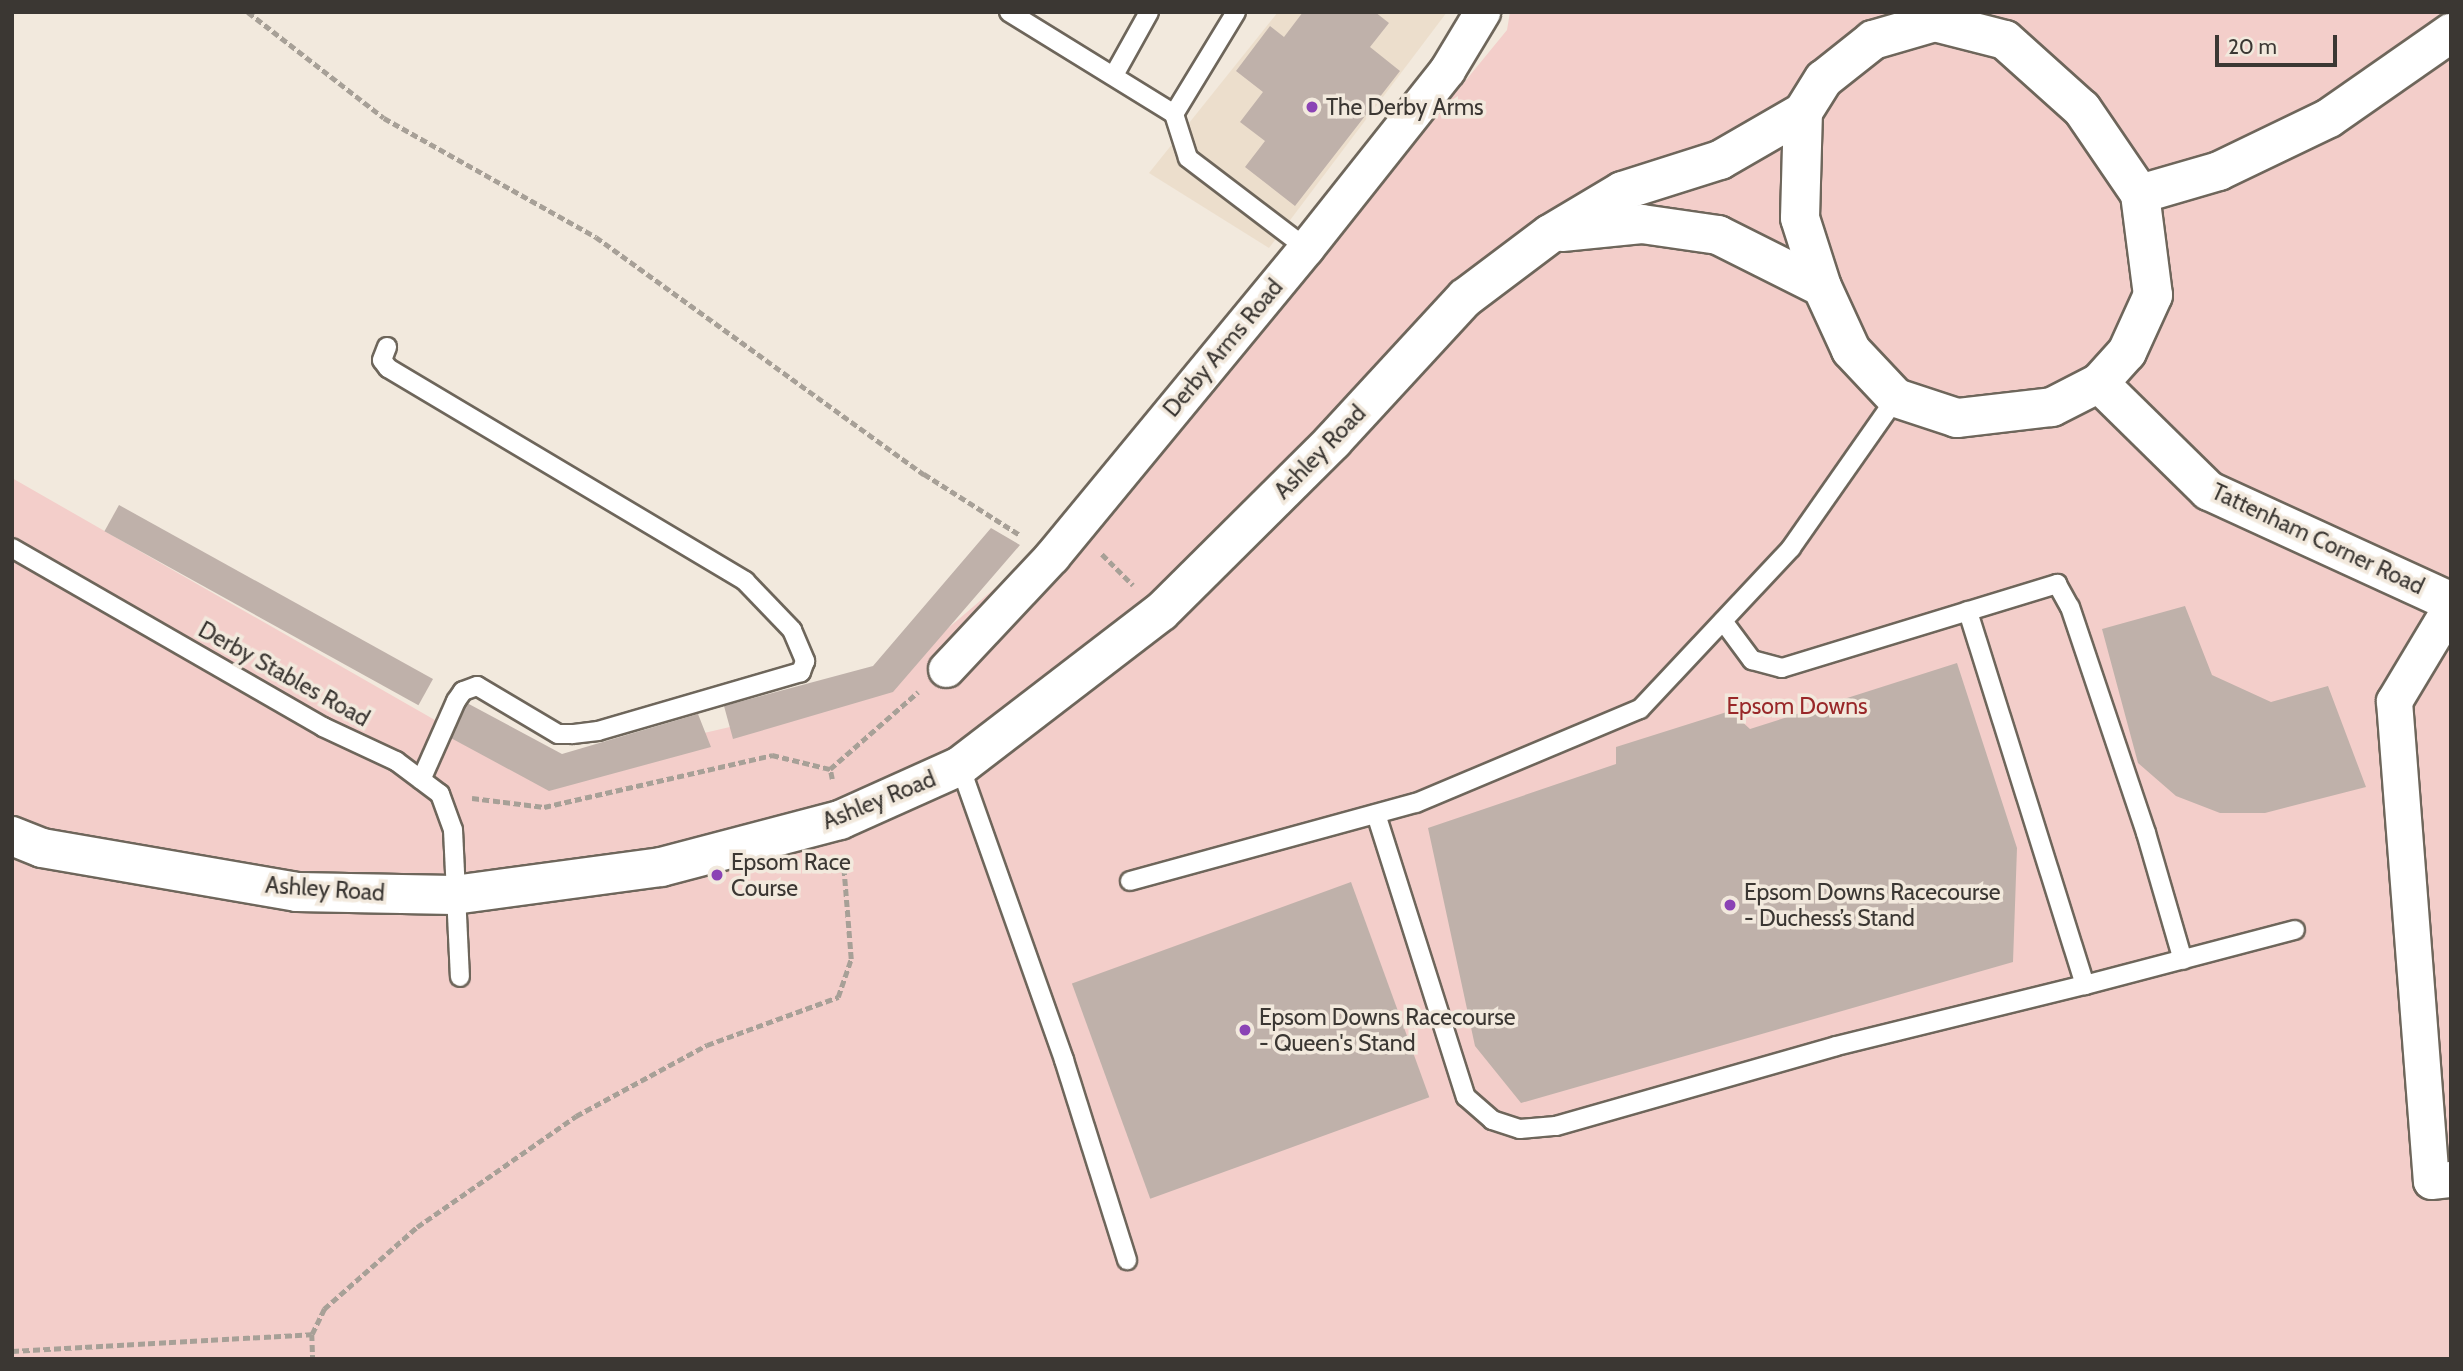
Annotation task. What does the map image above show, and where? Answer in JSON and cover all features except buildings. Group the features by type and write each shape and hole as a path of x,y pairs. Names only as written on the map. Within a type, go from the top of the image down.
{"main road":[{"path":"1895,22 1935,22 2005,40 2082,109 2140,194 2153,295 2127,352 2099,383 2052,407 1957,418 1896,398 1851,350 1822,287 1800,218 1803,112 1824,79 1895,22"},
{"path":"2140,194 2219,171 2329,118 2451,33"},
{"name":"Ashley Road","path":"12,836 42,848 297,892 454,895 661,867 840,820 960,766 1161,612 1333,441 1465,298 1550,234 1622,191 1720,160 1803,112"},
{"path":"1550,234 1642,224 1718,235 1822,287"},
{"name":"Tattenham Corner Road","path":"2099,383 2209,491 2451,604"}],"street":[{"name":"Derby Arms Road","path":"946,668 1052,556 1306,248 1447,70 1482,12"},
{"path":"2451,604 2394,701 2431,1181 2451,1179"}],"lane":[{"path":"1009,12 1030,18 1174,114 1188,158 1306,248"},
{"path":"1114,75 1149,12"},
{"path":"1174,114 1237,12"},
{"path":"387,347 382,360 388,369 745,581 792,630 805,661 801,672 598,731 572,734 558,734 477,686 463,691 456,701 421,780"},
{"path":"1130,881 1416,803 1640,709 1791,548 1896,398"},
{"name":"Derby Stables Road","path":"12,548 323,727 396,761 440,794"},
{"path":"1723,621 1752,660 1782,668 2057,584 2070,607 2146,832 2183,960"},
{"path":"1968,611 2085,985"},
{"path":"960,766 1064,1060 1127,1260"},
{"path":"440,794 453,830 460,977"},
{"path":"1376,814 1466,1097 1492,1120 1520,1129 1556,1126 1836,1046 2295,930"}],"path":[{"path":"248,12 384,118 596,237 924,474 1052,556"},
{"path":"1075,526 1161,612"},
{"path":"830,769 946,668"},
{"path":"440,794 544,807 772,755 830,769"},
{"path":"313,1359 312,1334 324,1309 417,1227 576,1116 707,1045 838,997 851,959 840,820 830,769"},
{"path":"12,1351 312,1334"}],"shaded area":[{"path":"1278,12 1447,12 1269,248 1149,173"}],"green space":[{"name":"Epsom Downs","path":"1510,12 2451,12 2451,1359 12,1359 12,478 529,774 871,694 1178,432 1507,30"}],"place":[{"name":"The Derby Arms","path":"1312,107"},
{"name":"Epsom Race Course","path":"717,875"},
{"name":"Epsom Downs Racecourse - Duchess’s Stand","path":"1730,905"},
{"name":"Epsom Downs Racecourse - Queen's Stand","path":"1245,1030"}]}
